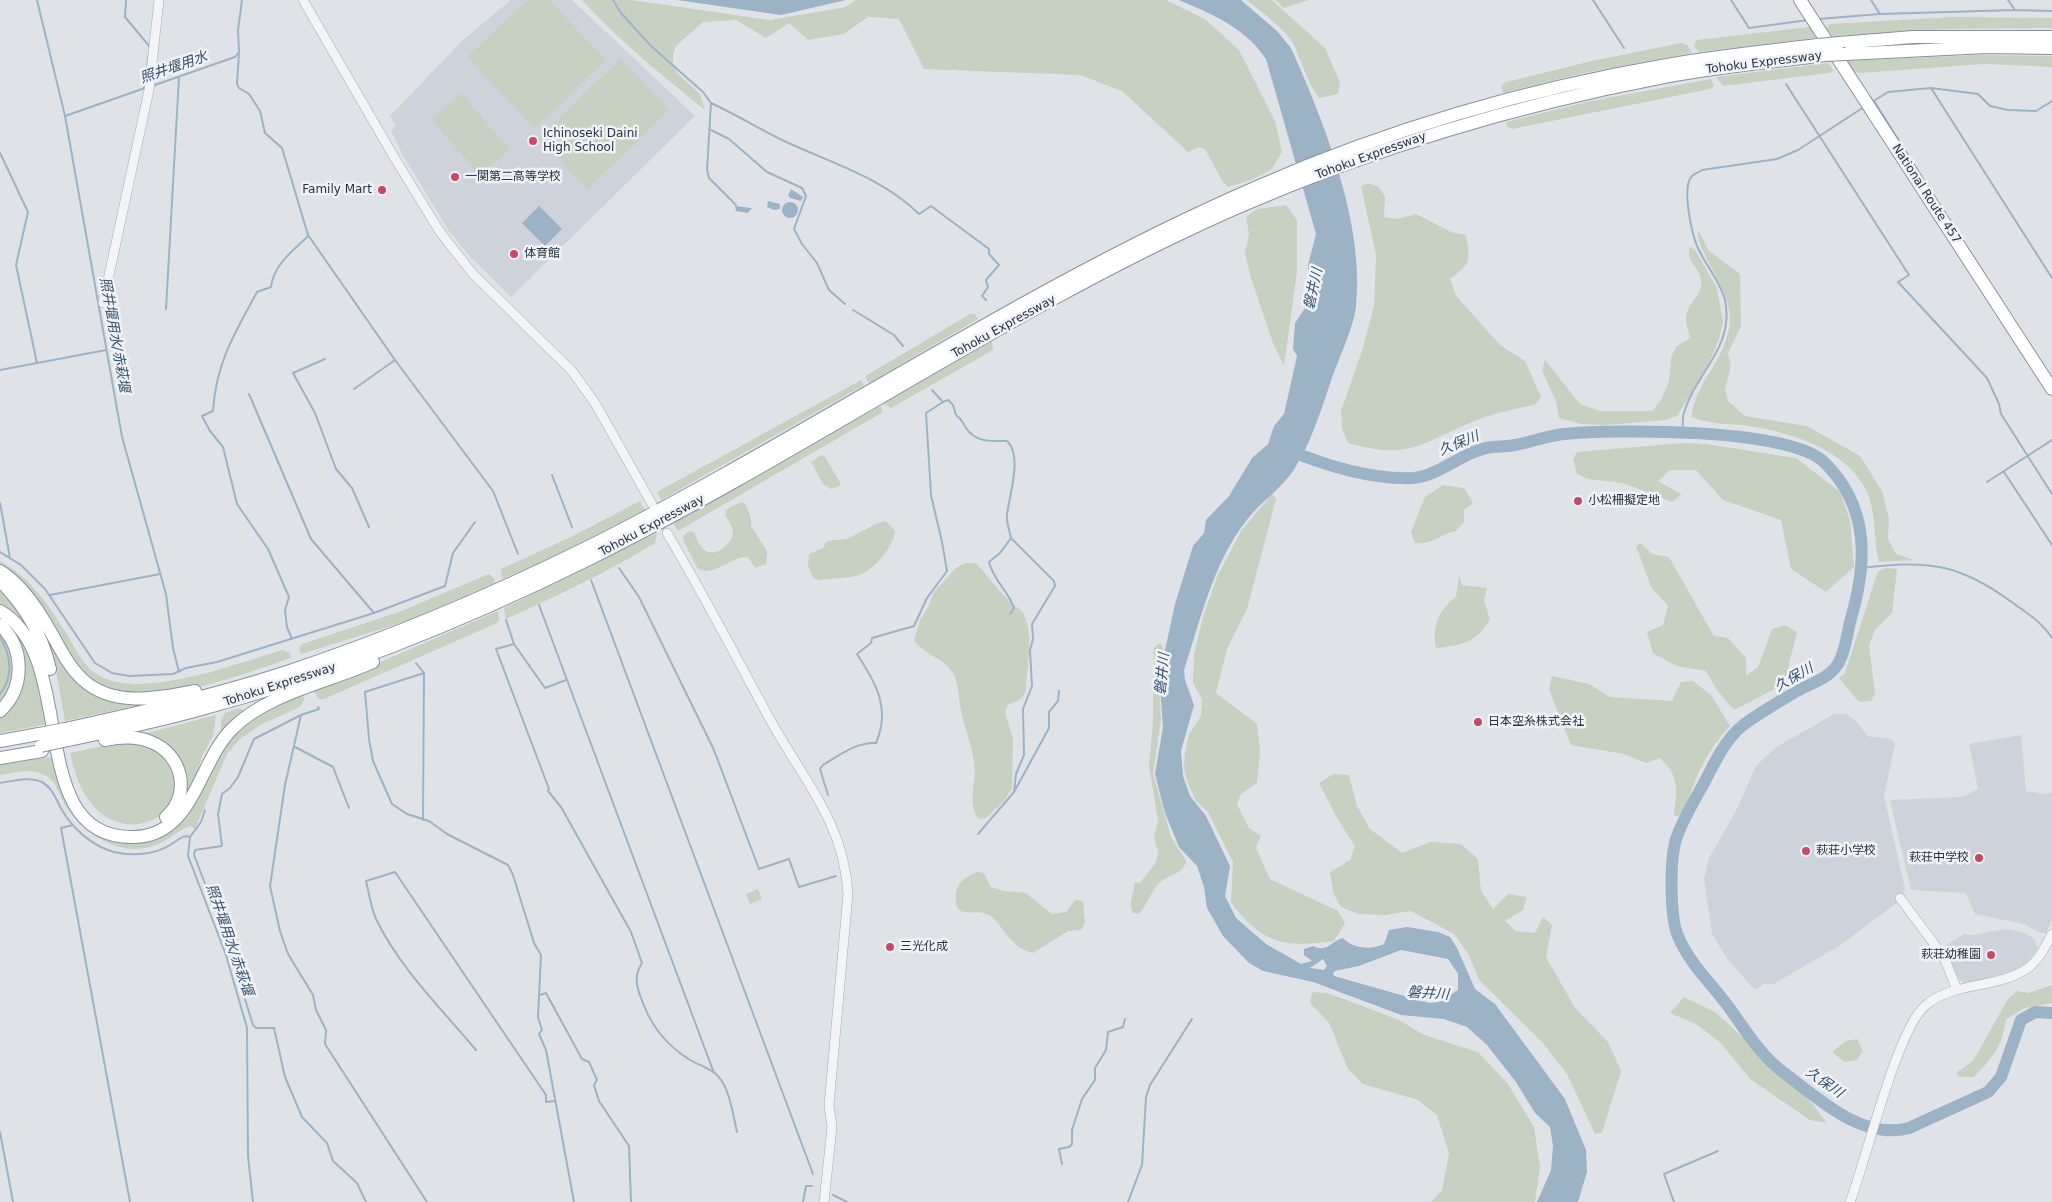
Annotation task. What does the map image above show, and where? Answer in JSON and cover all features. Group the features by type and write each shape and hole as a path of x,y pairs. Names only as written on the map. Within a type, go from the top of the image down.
{"highway":[{"name":"National Route 457","path":"1800,0 2052,389"},
{"name":"Tohoku Expressway","path":"0,752 200,710 286,684 361,658 466,617 593,558 670,518 1089,267 1261,185 1347,158 1586,93 1822,50 1838,43 1913,37 2052,37"},
{"name":"Tohoku Expressway","path":"1822,50 1846,54 1986,47 2052,48"},
{"name":"Tohoku Expressway","path":"67,739 221,692 342,652 462,606 586,547 740,466 985,330"},
{"path":"0,572 12,579 31,601 68,662 82,679 104,693 122,698 160,697 195,691 342,652"},
{"path":"0,581 27,612 40,636 51,674 69,775 84,806 106,823 134,830 162,821 176,807 181,787 181,776 172,757 157,744 138,738 67,739"},
{"path":"0,611 9,616 23,631 40,663 48,696 57,755 64,781 75,805 89,821 100,829 124,837 136,837 157,831 176,819 187,805 221,741 236,725 255,712 289,695 356,670 466,617"},
{"path":"0,625 16,647 19,669 15,690 0,711"},
{"name":"Tohoku Expressway","path":"0,741 41,744"},
{"path":"0,758 41,744"}],"street":[{"path":"103,303 149,90 159,0"},
{"path":"304,0 394,157 440,232 473,274 572,371 595,403 652,504"},
{"path":"667,533 778,733 822,803 833,827 846,868 848,894 829,1105 832,1127 824,1202"},
{"path":"1900,898 1946,962 1956,990"},
{"path":"1850,1202 1894,1067 1916,1015 1932,1000 1956,990 2015,975 2029,967 2039,957 2052,934"}],"shaded area":[{"name":"Ichinoseki Daini High School","path":"511,0 572,0 695,116 511,297 467,253 449,231 401,152 391,130 396,126 390,116 463,40"},
{"name":"萩荘小学校","path":"1834,714 1846,714 1856,721 1868,736 1891,739 1895,744 1884,796 1905,889 1903,893 1906,896 1842,944 1772,985 1765,983 1755,990 1728,960 1712,934 1704,879 1709,858 1736,811 1756,766 1775,748"},
{"name":"萩荘中学校","path":"2021,735 2026,791 2043,794 2052,792 2052,920 2046,933 2041,933 2024,924 1975,914 1966,893 1911,890 1890,800 1963,797 1978,789 1969,744"},
{"name":"萩荘幼稚園","path":"2005,929 2022,932 2035,939 2038,948 2026,964 2015,970 1966,984 1958,978 1944,947 1964,934 1973,935"}],"green space":[{"path":"527,0 549,0 606,60 535,128 467,57"},
{"path":"582,0 631,0 770,20 846,7 856,0 1166,0 1205,19 1239,50 1275,121 1282,152 1271,170 1251,180 1228,187 1223,182 1205,149 1199,147 1188,152 1122,91 1080,75 924,69 899,19 868,17 844,34 808,40 789,23 766,38 736,20 703,22 676,46 673,54 673,64 677,73 700,94 705,110 626,44"},
{"path":"1247,0 1272,0 1325,48 1340,82 1338,94 1320,98 1316,94 1293,43 1272,20"},
{"path":"1275,0 1308,0 1284,8"},
{"path":"1953,17 2052,18 2052,28 1946,29 1833,36 1826,29 1830,24"},
{"path":"1810,27 1816,38 1699,52 1694,46 1696,40"},
{"path":"1681,43 1687,45 1692,53 1579,74 1503,93 1501,86 1506,82 1592,61"},
{"path":"1979,55 2052,56 2052,67 1984,64 1860,73 1850,70 1843,61"},
{"path":"620,59 669,110 588,189 539,138"},
{"path":"1828,63 1834,71 1829,73 1723,86 1716,77"},
{"path":"1711,79 1714,86 1710,89 1512,129 1507,127 1506,122 1591,101"},
{"path":"461,93 510,150 479,175 432,120"},
{"path":"1368,183 1379,187 1385,197 1384,217 1398,219 1416,214 1451,232 1466,235 1468,260 1466,265 1450,279 1456,296 1500,345 1525,361 1541,397 1535,405 1482,418 1421,445 1409,448 1383,450 1348,443 1342,428 1341,411 1362,351 1374,306 1376,255 1361,186"},
{"path":"1286,205 1297,220 1297,272 1284,366 1273,343 1251,278 1245,253 1249,234 1246,217 1257,209"},
{"path":"1698,230 1709,251 1740,274 1741,326 1728,353 1731,365 1725,390 1728,401 1745,416 1807,426 1860,456 1882,491 1889,519 1888,539 1896,554 1915,560 1879,562 1872,507 1866,490 1857,476 1831,454 1816,445 1782,433 1749,426 1699,420 1692,417 1698,395 1723,348 1730,322 1725,296 1702,248 1698,238"},
{"path":"1690,247 1695,250 1717,288 1723,322 1719,339 1708,365 1677,416 1666,420 1606,425 1581,424 1559,418 1556,401 1542,371 1545,360 1580,404 1600,411 1652,411 1661,400 1669,381 1671,358 1676,347 1690,338 1686,321 1687,313 1701,285 1700,275 1689,256"},
{"path":"970,314 975,314 978,319 869,383 865,377 867,375"},
{"path":"992,341 993,350 891,408 883,403"},
{"path":"861,380 864,385 661,500 657,492"},
{"path":"880,406 883,412 678,531 673,523"},
{"path":"1683,443 1706,444 1796,458 1840,492 1850,520 1854,567 1826,592 1791,569 1781,520 1723,500 1696,470 1670,470 1658,481 1681,494 1672,502 1623,483 1588,479 1577,474 1573,460 1577,452"},
{"path":"821,455 825,457 840,482 840,486 831,489 823,484 811,462"},
{"path":"1443,485 1464,488 1473,503 1464,510 1464,522 1456,531 1426,543 1415,543 1411,532 1425,497"},
{"path":"1272,494 1276,499 1247,609 1227,649 1216,693 1257,724 1260,751 1257,783 1241,794 1237,804 1249,828 1261,836 1256,848 1270,879 1338,911 1345,923 1334,941 1301,944 1276,940 1265,935 1243,917 1231,903 1233,862 1208,812 1196,801 1188,784 1184,768 1189,734 1201,716 1202,699 1193,683 1194,655 1203,617 1217,577 1241,531"},
{"path":"640,501 645,510 538,564 502,579 501,569 573,536"},
{"path":"741,502 745,503 751,518 751,526 767,551 766,564 755,568 748,557 711,570 704,571 698,569 683,540 683,536 689,531 694,532 699,543 707,552 721,549 732,538 733,533 725,515 727,509"},
{"path":"886,521 895,531 894,537 888,550 867,571 852,577 818,580 813,578 808,566 809,554 823,548 827,541 847,539 878,523"},
{"path":"657,533 655,543 637,554 544,602 506,619 504,608"},
{"path":"1641,543 1652,554 1669,557 1714,636 1728,638 1746,658 1746,676 1758,667 1772,629 1785,625 1797,632 1784,684 1734,710 1717,690 1706,671 1676,666 1653,653 1647,632 1663,625 1668,606 1651,587 1636,546"},
{"path":"0,561 21,576 39,594 89,668 98,675 116,682 139,684 163,682 216,670 283,650 290,653 291,658 212,684 181,690 151,694 123,692 99,684 79,668 40,602 0,567"},
{"path":"965,563 976,563 1006,597 1022,611 1029,633 1026,692 1018,701 1008,704 1005,712 1013,739 1012,788 1004,801 986,818 978,819 973,806 975,770 973,756 961,711 955,677 947,666 924,650 914,640 920,620 929,606 934,592 956,568"},
{"path":"1886,568 1897,569 1892,613 1875,630 1869,646 1875,693 1871,701 1859,702 1839,678 1845,673 1878,571"},
{"path":"489,574 493,577 495,583 407,621 301,654 299,648 302,644 399,612"},
{"path":"1459,575 1462,585 1487,588 1484,601 1490,619 1479,634 1468,642 1436,648 1436,626 1441,613 1456,597"},
{"path":"0,585 22,610 31,633 19,618 0,607"},
{"path":"498,611 499,619 497,623 324,699 318,699 314,691"},
{"path":"35,612 76,680 153,702 65,721 55,664"},
{"path":"11,624 35,663 47,724 0,733 0,716 17,693"},
{"path":"0,633 9,650 13,668 10,686 0,703"},
{"path":"1161,644 1163,648 1160,659 1159,680 1161,720 1153,773 1171,837 1186,861 1181,870 1159,883 1138,914 1133,913 1131,909 1134,883 1140,883 1156,862 1158,853 1154,837 1158,821 1149,766 1153,722 1154,648"},
{"path":"1552,676 1589,684 1610,697 1672,701 1681,682 1693,681 1711,695 1730,726 1706,758 1683,816 1674,816 1676,784 1671,771 1660,758 1646,763 1624,754 1571,745 1549,689"},
{"path":"303,695 304,700 300,707 260,725 239,740 227,754 195,829 190,826 153,846 140,849 127,848 114,845 90,833 71,814 54,784 45,775 28,771 0,775 0,765 52,757 59,785 72,810 104,837 122,842 137,842 171,831 187,815 222,748 242,724 273,707"},
{"path":"238,708 247,711 221,735 221,720 225,713"},
{"path":"216,715 213,736 202,756 195,782 184,805 186,774 143,734"},
{"path":"121,742 145,746 160,753 171,764 174,772 175,796 161,815 149,822 139,824 120,823 102,814 88,799 77,777 70,753"},
{"path":"1333,774 1349,775 1357,806 1370,829 1402,853 1431,842 1461,844 1478,859 1481,891 1493,909 1508,894 1527,897 1523,910 1505,921 1516,931 1535,933 1543,917 1552,925 1546,957 1575,1008 1608,1042 1621,1071 1602,1133 1595,1134 1567,1074 1542,1042 1479,980 1469,955 1454,934 1411,911 1385,915 1358,914 1341,907 1333,892 1330,872 1350,860 1355,846 1337,818 1319,783"},
{"path":"977,872 984,873 991,887 1004,891 1026,893 1052,914 1066,912 1075,900 1083,901 1085,923 1081,930 1068,931 1033,953 1026,951 1015,944 994,919 988,915 959,910 956,905 956,891 966,878"},
{"path":"758,889 762,899 750,904 746,894"},
{"path":"2052,985 2052,1003 2025,1008 2006,1019 2002,1037 1996,1051 1974,1077 1960,1077 1956,1073 1973,1061 2008,999 2017,991 2028,993"},
{"path":"1312,992 1326,993 1344,999 1399,1020 1424,1035 1478,1052 1508,1084 1534,1127 1540,1167 1535,1202 1431,1202 1442,1190 1449,1154 1437,1115 1418,1100 1363,1084 1348,1069 1329,1023 1310,1003"},
{"path":"1684,997 1715,1012 1802,1091 1827,1123 1810,1120 1750,1079 1721,1043 1696,1024 1670,1013"},
{"path":"1857,1039 1863,1051 1857,1060 1845,1062 1832,1052 1846,1041"}],"water":[{"path":"677,0 846,0 781,15"},
{"name":"磐井川","path":"1179,0 1241,0 1277,31 1291,48 1316,108 1339,174 1348,208 1357,274 1355,314 1305,450 1288,478 1251,514 1235,537 1216,574 1202,612 1184,670 1185,680 1194,705 1181,751 1183,776 1190,796 1206,816 1230,866 1225,896 1236,918 1266,944 1301,964 1312,961 1304,955 1304,949 1313,946 1318,948 1326,947 1343,938 1357,946 1374,947 1384,944 1389,930 1407,927 1438,932 1450,937 1457,948 1475,989 1495,1004 1565,1099 1586,1150 1587,1172 1578,1202 1537,1202 1551,1170 1553,1146 1550,1127 1535,1113 1516,1082 1487,1045 1467,1027 1444,1019 1401,1015 1313,982 1263,971 1249,963 1223,936 1207,908 1204,887 1197,866 1179,847 1165,813 1155,774 1163,727 1160,685 1175,604 1193,546 1204,533 1206,520 1229,496 1252,458 1268,444 1274,426 1284,414 1297,356 1293,349 1295,323 1309,302 1308,265 1316,234 1266,59 1258,48 1238,30 1216,17","holes":["1401,950 1448,959 1458,974 1458,990 1439,1002 1429,1003 1334,976 1333,973 1335,971 1359,966","1323,959 1327,966 1324,970 1310,968"]},
{"path":"791,189 803,197 801,201 790,198 788,195"},
{"path":"768,201 780,204 780,209 774,210 767,207"},
{"path":"790,202 796,204 798,210 796,216 790,218 784,216 782,210 784,204"},
{"path":"539,206 562,229 545,246 522,223"},
{"path":"735,206 752,208 748,213 736,211"}],"waterway":[{"name":"照井堰用水/赤萩堰","path":"37,0 65,116 122,437 166,594 173,648 179,672"},
{"path":"126,0 125,17 150,47"},
{"name":"照井堰用水","path":"152,86 235,57 239,52 238,30 242,0"},
{"path":"613,0 621,13 651,46 703,92 711,103 707,170 709,178 736,205"},
{"path":"1593,0 1624,48"},
{"path":"1731,0 1749,28 1808,20"},
{"path":"1871,0 1880,14"},
{"path":"2008,0 2015,10 2052,11"},
{"path":"1818,19 1880,14 2015,10"},
{"path":"239,52 237,84 239,88 249,94 260,111 265,133 282,148 308,235 395,360 493,491 518,554"},
{"path":"144,89 149,54"},
{"path":"166,309 179,77"},
{"path":"1786,84 1909,275 1898,282 1987,378 1999,404 2001,414 2052,494"},
{"name":"照井堰用水","path":"65,116 145,88"},
{"path":"1931,88 2052,278"},
{"path":"1872,102 1888,92 1931,88 1978,94 1990,106 2008,110 2036,111 2052,101"},
{"path":"1874,101 1918,171"},
{"path":"711,103 782,140 872,180 904,201 919,214 931,206 989,249 989,254 999,265 986,280 988,287 982,296 986,300"},
{"path":"1683,432 1683,415 1689,399 1719,346 1727,317 1723,293 1700,253 1690,221 1687,190 1692,176 1702,170 1777,159 1798,150 1864,107"},
{"path":"709,129 729,139 767,172 802,188 806,196 794,229 802,244 817,263 829,290 845,304"},
{"path":"0,153 28,212 16,265 37,363"},
{"path":"292,639 287,627 285,610 289,597 268,549 237,504 223,447 210,431 202,416 213,411 222,363 234,335 257,292 271,287 280,265 308,236"},
{"path":"853,310 894,335 903,346"},
{"path":"0,370 106,350"},
{"path":"325,359 293,373 315,413 336,469 352,488 369,527"},
{"path":"354,389 395,360"},
{"path":"932,390 943,402 948,400 953,405 956,415 974,436 984,440 1007,441 1012,448 1015,466 1007,518 1011,538 1000,553 989,562 1014,608 1010,614"},
{"path":"249,394 311,539 374,613"},
{"path":"828,795 820,769 823,765 855,747 876,743 880,730 882,707 879,697 870,676 857,654 871,643 872,638 914,626 927,598 947,571 931,495 926,413 943,402"},
{"name":"久保川","path":"1288,450 1349,471 1381,477 1413,478 1432,473 1486,448 1515,445 1564,434 1621,431 1700,433 1740,437 1776,443 1805,451 1824,462 1839,480 1850,498 1861,538 1860,579 1844,649 1834,669 1742,726 1720,753 1687,814 1675,843 1672,863 1672,890 1673,917 1678,936 1694,964 1767,1058 1826,1105 1858,1123 1874,1128 1892,1130 1909,1128 1988,1092 2001,1077 2021,1020 2035,1012 2052,1013"},
{"path":"1987,482 2052,440"},
{"path":"2004,472 2052,545"},
{"path":"552,475 572,527"},
{"path":"0,503 10,558"},
{"path":"0,552 21,565 45,589 95,663 112,673 129,676 173,674 186,668 217,662 374,613 445,586 453,553 475,522"},
{"path":"1012,539 1054,581 1055,586 1032,624 1033,639 1030,650 1032,686 1023,709 1024,755 1016,774 1014,792"},
{"path":"1862,568 1906,564 1925,565 1959,572 1994,590 2013,603 2039,623 2052,638"},
{"path":"619,568 639,597 714,750 759,869 789,859 799,887 836,876"},
{"path":"50,595 160,574"},
{"path":"591,580 813,1174"},
{"path":"539,605 714,1073"},
{"path":"506,620 514,644 545,688 566,680"},
{"path":"0,637 9,658 9,673 0,694"},
{"path":"514,644 496,649 549,789 548,791 561,807 631,932 642,963 638,972 638,989 649,1017 660,1034 673,1048 690,1060 711,1070 721,1080 730,1102 737,1132"},
{"path":"416,663 424,673 423,820"},
{"path":"424,673 365,692 373,761 392,804 407,814 429,821 447,834 508,865 513,875 534,943 541,955 538,1017 542,1030 539,1034 546,1050 574,1202"},
{"path":"978,834 1014,792 1049,728 1049,712 1058,701 1059,691"},
{"path":"318,707 319,709 301,715 254,739 238,777 230,788 222,794 218,814 222,846 195,850 194,855 226,938 253,1025 256,1028 274,1028 285,1077 302,1117 327,1143 333,1161 357,1183 366,1202"},
{"path":"301,715 285,785 270,886 280,931 288,954 313,995 316,1010 326,1030 325,1044 427,1202"},
{"path":"295,747 333,767 349,808"},
{"path":"0,783 26,779 42,782 52,791 66,817 77,830 98,846 114,852 128,854 150,853 164,848 182,837 190,837"},
{"name":"照井堰用水/赤萩堰","path":"205,810 201,822 190,837 188,856 226,955 247,1028 248,1156 253,1202"},
{"path":"73,825 61,828 130,1202"},
{"path":"476,1050 422,988 397,955 376,919 366,881 395,872 546,1095 546,1102 555,1101"},
{"path":"540,995 546,993 582,1059 589,1062 597,1080 594,1085 599,1101 629,1146 631,1202"},
{"path":"1062,1164 1059,1149 1069,1147 1072,1144 1072,1130 1082,1099 1095,1080 1095,1068 1106,1050 1108,1032 1123,1027 1125,1019"},
{"path":"1128,1202 1142,1165 1146,1097 1150,1085 1192,1019"},
{"path":"0,1132 13,1202"},
{"path":"1674,1202 1664,1174 1718,1151"},
{"path":"803,1202 806,1186 812,1186"},
{"path":"833,1195 847,1202"}],"place":[{"name":"Ichinoseki Daini High School","path":"533,141"},
{"name":"一関第二高等学校","path":"455,177"},
{"name":"Family Mart","path":"382,190"},
{"name":"体育館","path":"514,254"},
{"name":"小松柵擬定地","path":"1578,501"},
{"name":"日本空糸株式会社","path":"1478,722"},
{"name":"萩荘小学校","path":"1806,851"},
{"name":"萩荘中学校","path":"1979,858"},
{"name":"三光化成","path":"890,947"},
{"name":"萩荘幼稚園","path":"1991,955"}]}
